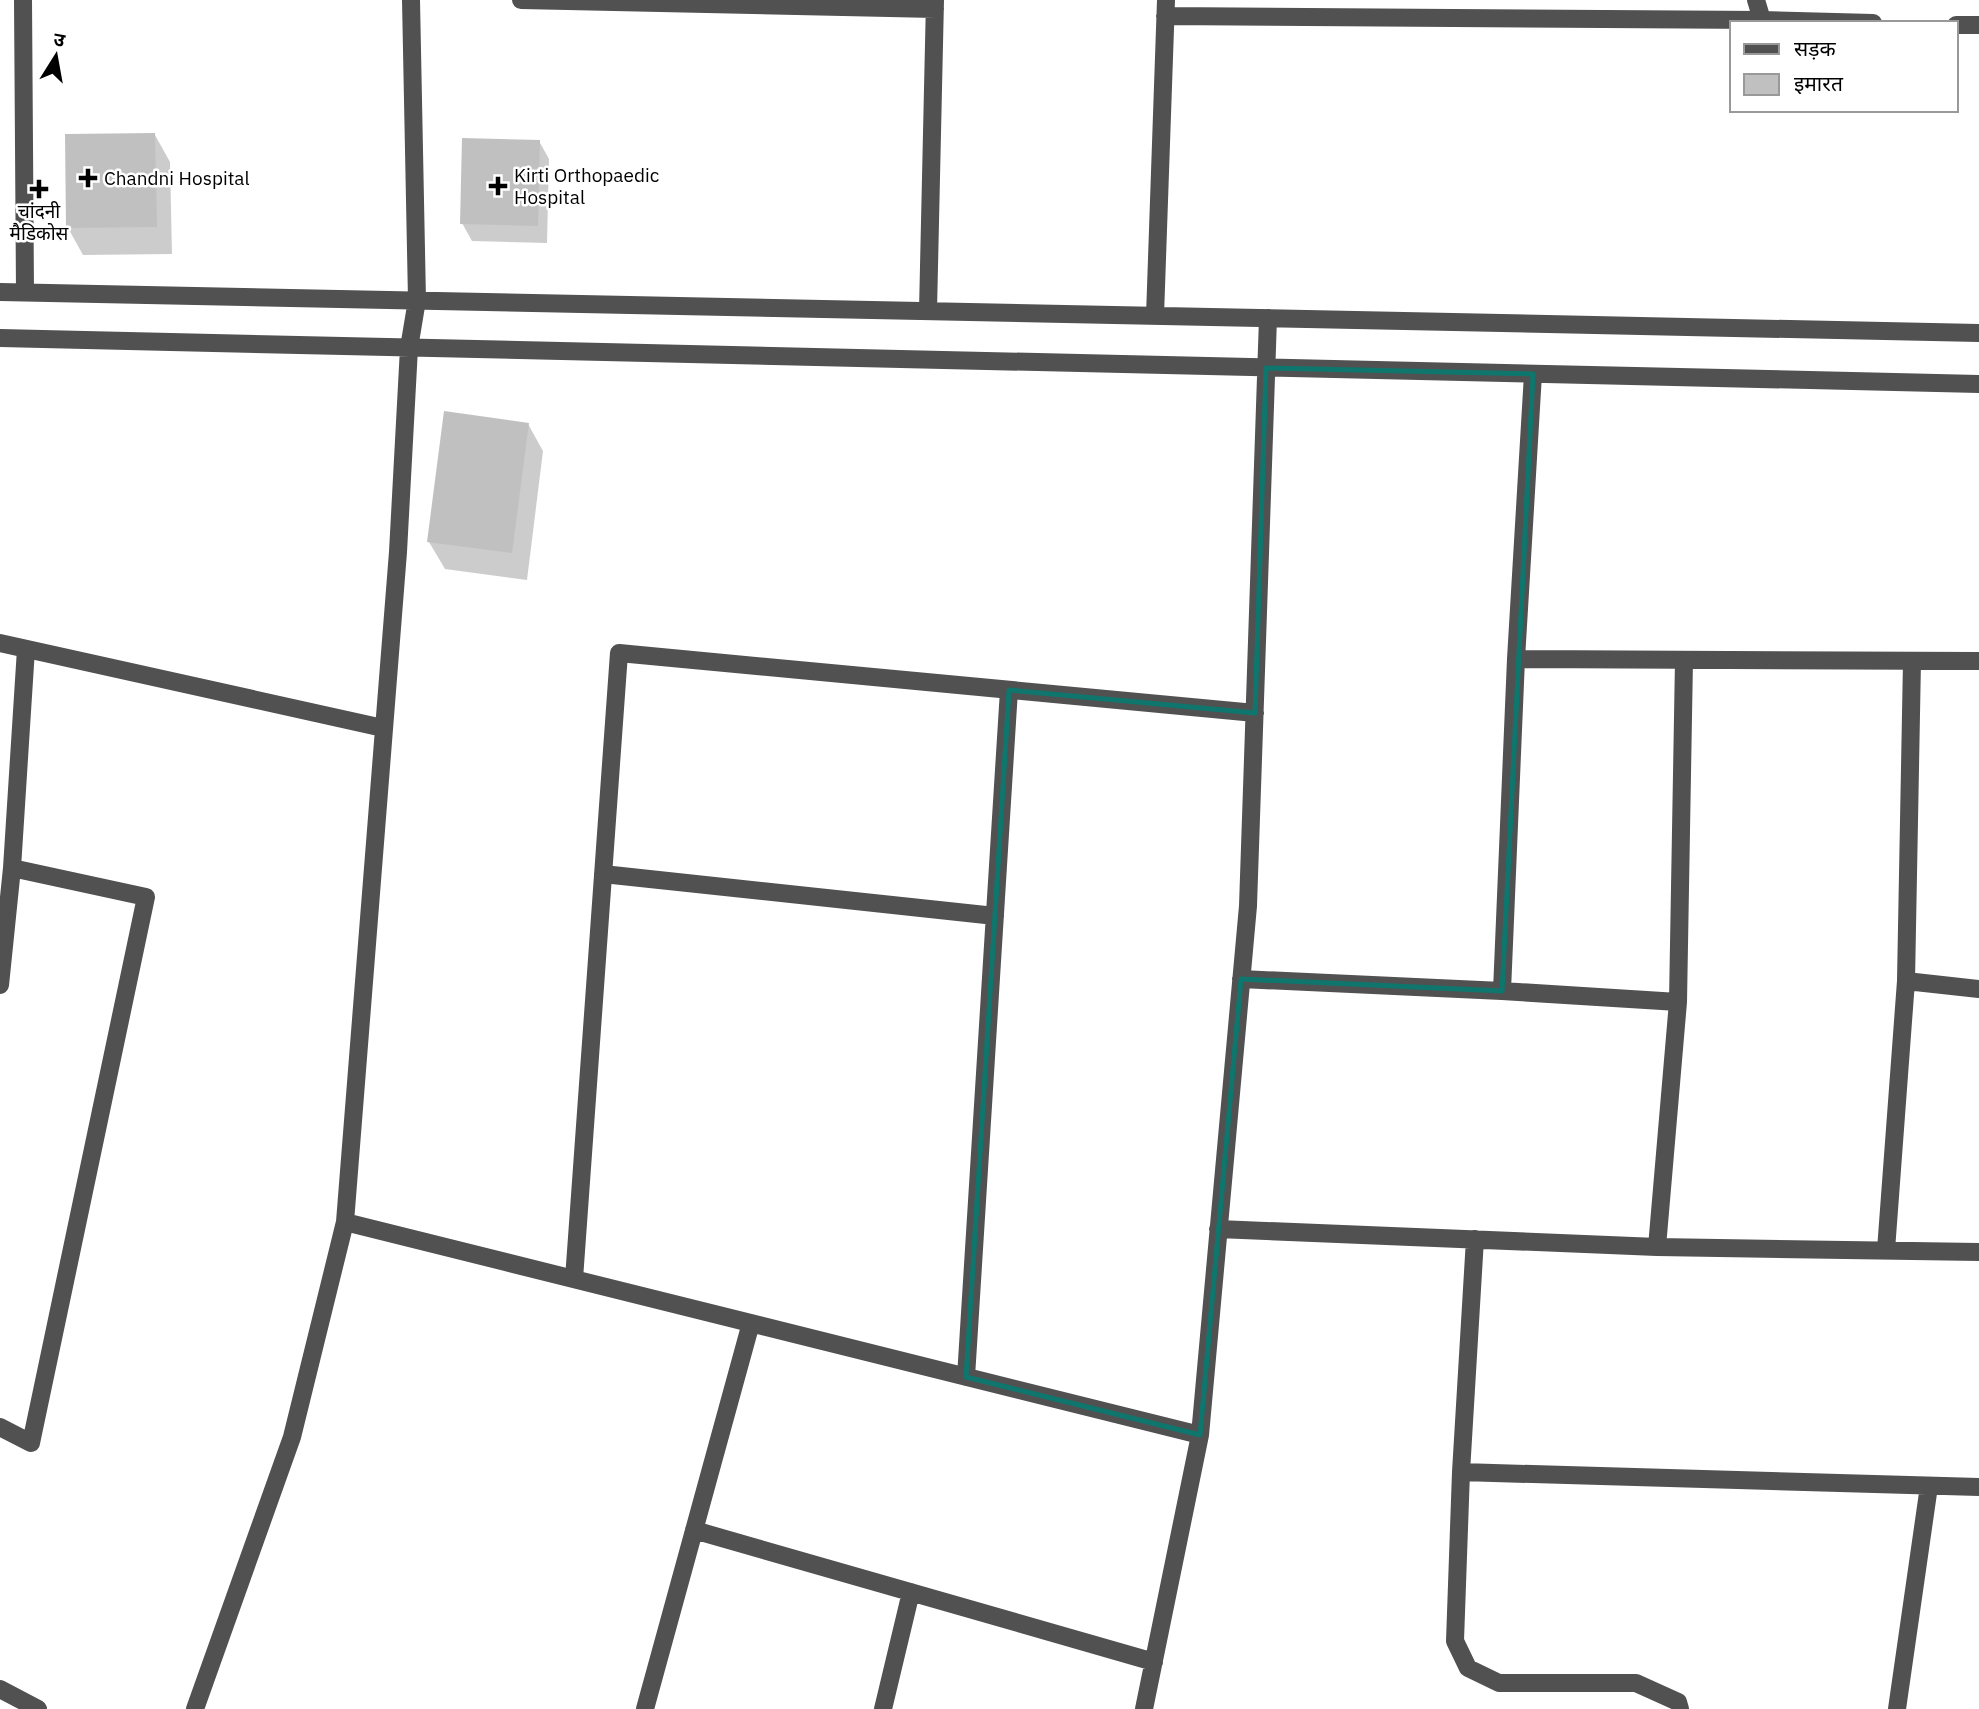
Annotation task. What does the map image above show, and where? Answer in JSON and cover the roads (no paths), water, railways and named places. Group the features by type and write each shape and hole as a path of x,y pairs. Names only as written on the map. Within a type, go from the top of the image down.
{"street":[{"path":"23,0 25,292"},
{"path":"195,1709 292,1437 345,1222 398,552 409,348 417,300 411,0"},
{"path":"521,0 935,5 928,311"},
{"path":"1756,0 1762,20"},
{"path":"1155,316 1165,8 1799,21"},
{"path":"1958,25 1979,25"},
{"path":"0,292 1979,333"},
{"path":"1144,1709 1199,1436 1248,906 1268,318"},
{"path":"0,338 1979,384"},
{"path":"1502,991 1516,659 1533,374"},
{"path":"0,643 383,728"},
{"path":"0,985 12,868 26,649"},
{"path":"574,1279 618,653 1255,713"},
{"path":"1516,659 1979,661"},
{"path":"1657,1247 1678,1002 1684,660"},
{"path":"1886,1250 1906,981 1912,661"},
{"path":"966,1377 1009,690"},
{"path":"0,1427 31,1443 146,897 12,868"},
{"path":"603,874 995,916"},
{"path":"1241,979 1678,1002"},
{"path":"1906,981 1979,989"},
{"path":"345,1222 1199,1436"},
{"path":"1218,1229 1657,1247 1979,1252"},
{"path":"1475,1240 1461,1472 1455,1641 1468,1668 1499,1683 1636,1683 1678,1702 1680,1709"},
{"path":"645,1709 751,1323"},
{"path":"1461,1472 1979,1487"},
{"path":"1897,1709 1929,1486"},
{"path":"694,1530 1154,1662"},
{"path":"883,1709 911,1592"},
{"path":"3,1697 38,1709"}],"place":[{"name":"Chandni Hospital","path":"88,178"},
{"name":"Kirti Orthopaedic Hospital","path":"498,186"},
{"name":"चांदनी मैडिकोस","path":"39,189"}]}
